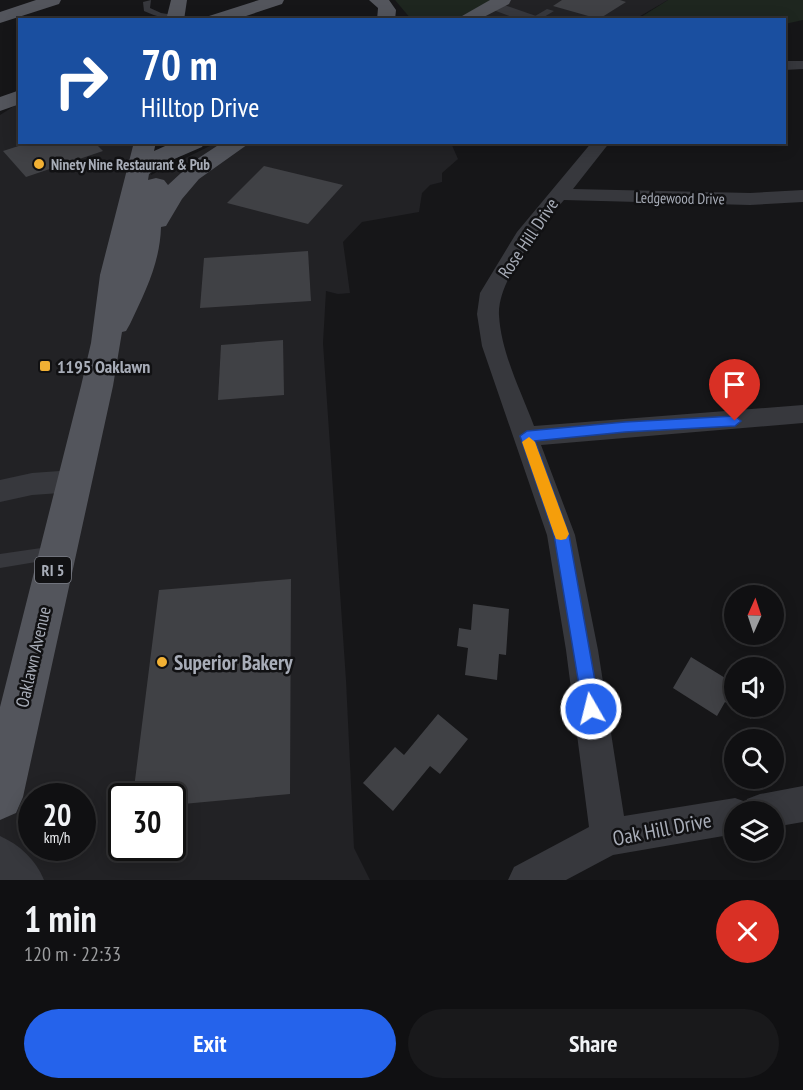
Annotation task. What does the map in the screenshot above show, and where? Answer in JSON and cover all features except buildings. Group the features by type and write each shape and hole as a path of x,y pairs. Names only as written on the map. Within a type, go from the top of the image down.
{"main road":[{"path":"0,6 14,0"},
{"path":"0,18 53,0"},
{"path":"183,15 276,0"},
{"path":"377,0 386,6 386,18"},
{"path":"218,18 236,5 295,1"},
{"path":"468,18 498,3"},
{"path":"0,105 18,97"},
{"path":"155,155 188,144"},
{"path":"155,155 187,158 221,144"},
{"path":"148,242 168,198 185,178 209,159 236,144"},
{"name":"Oaklawn Avenue","path":"106,343 140,274 148,242 155,155"},
{"name":"Oaklawn Avenue","path":"0,796 106,343 113,275 155,155"}],"street":[{"path":"498,3 526,18"},
{"path":"786,66 803,65"},
{"name":"Rose Hill Drive","path":"600,144 524,236 491,293 488,314 493,346 561,535 584,662 609,837"},
{"name":"Ledgewood Drive","path":"557,194 750,199 803,196"},
{"path":"527,436 803,414"},
{"path":"0,491 32,484 74,481"},
{"path":"784,808 803,804"},
{"name":"Oak Hill Drive","path":"527,880 609,837 724,818"},
{"path":"0,855 25,880"}],"lane":[{"path":"148,0 147,9 160,15 183,15"},
{"path":"531,18 550,11"},
{"path":"0,561 57,552"}],"shaded area":[{"path":"395,0 495,0 458,18 410,18"},
{"path":"495,0 668,0 637,18 458,18"},
{"path":"668,0 803,0 803,20 786,24 786,18 641,17"},
{"path":"18,104 18,144 154,144 149,171 151,175 214,144 451,144 458,159 442,173 442,182 430,185 422,193 419,212 362,222 343,242 350,293 338,294 326,291 323,343 346,680 354,848 370,880 0,880 0,115"}],"slow traffic":[{"path":"529,442 561,534"}],"place":[{"name":"Ninety Nine Restaurant & Pub","path":"39,164"},
{"name":"1195 Oaklawn","path":"45,366"},
{"name":"Superior Bakery","path":"162,662"}],"route":[{"path":"591,709 561,535 527,436 625,427 735,421"}]}
